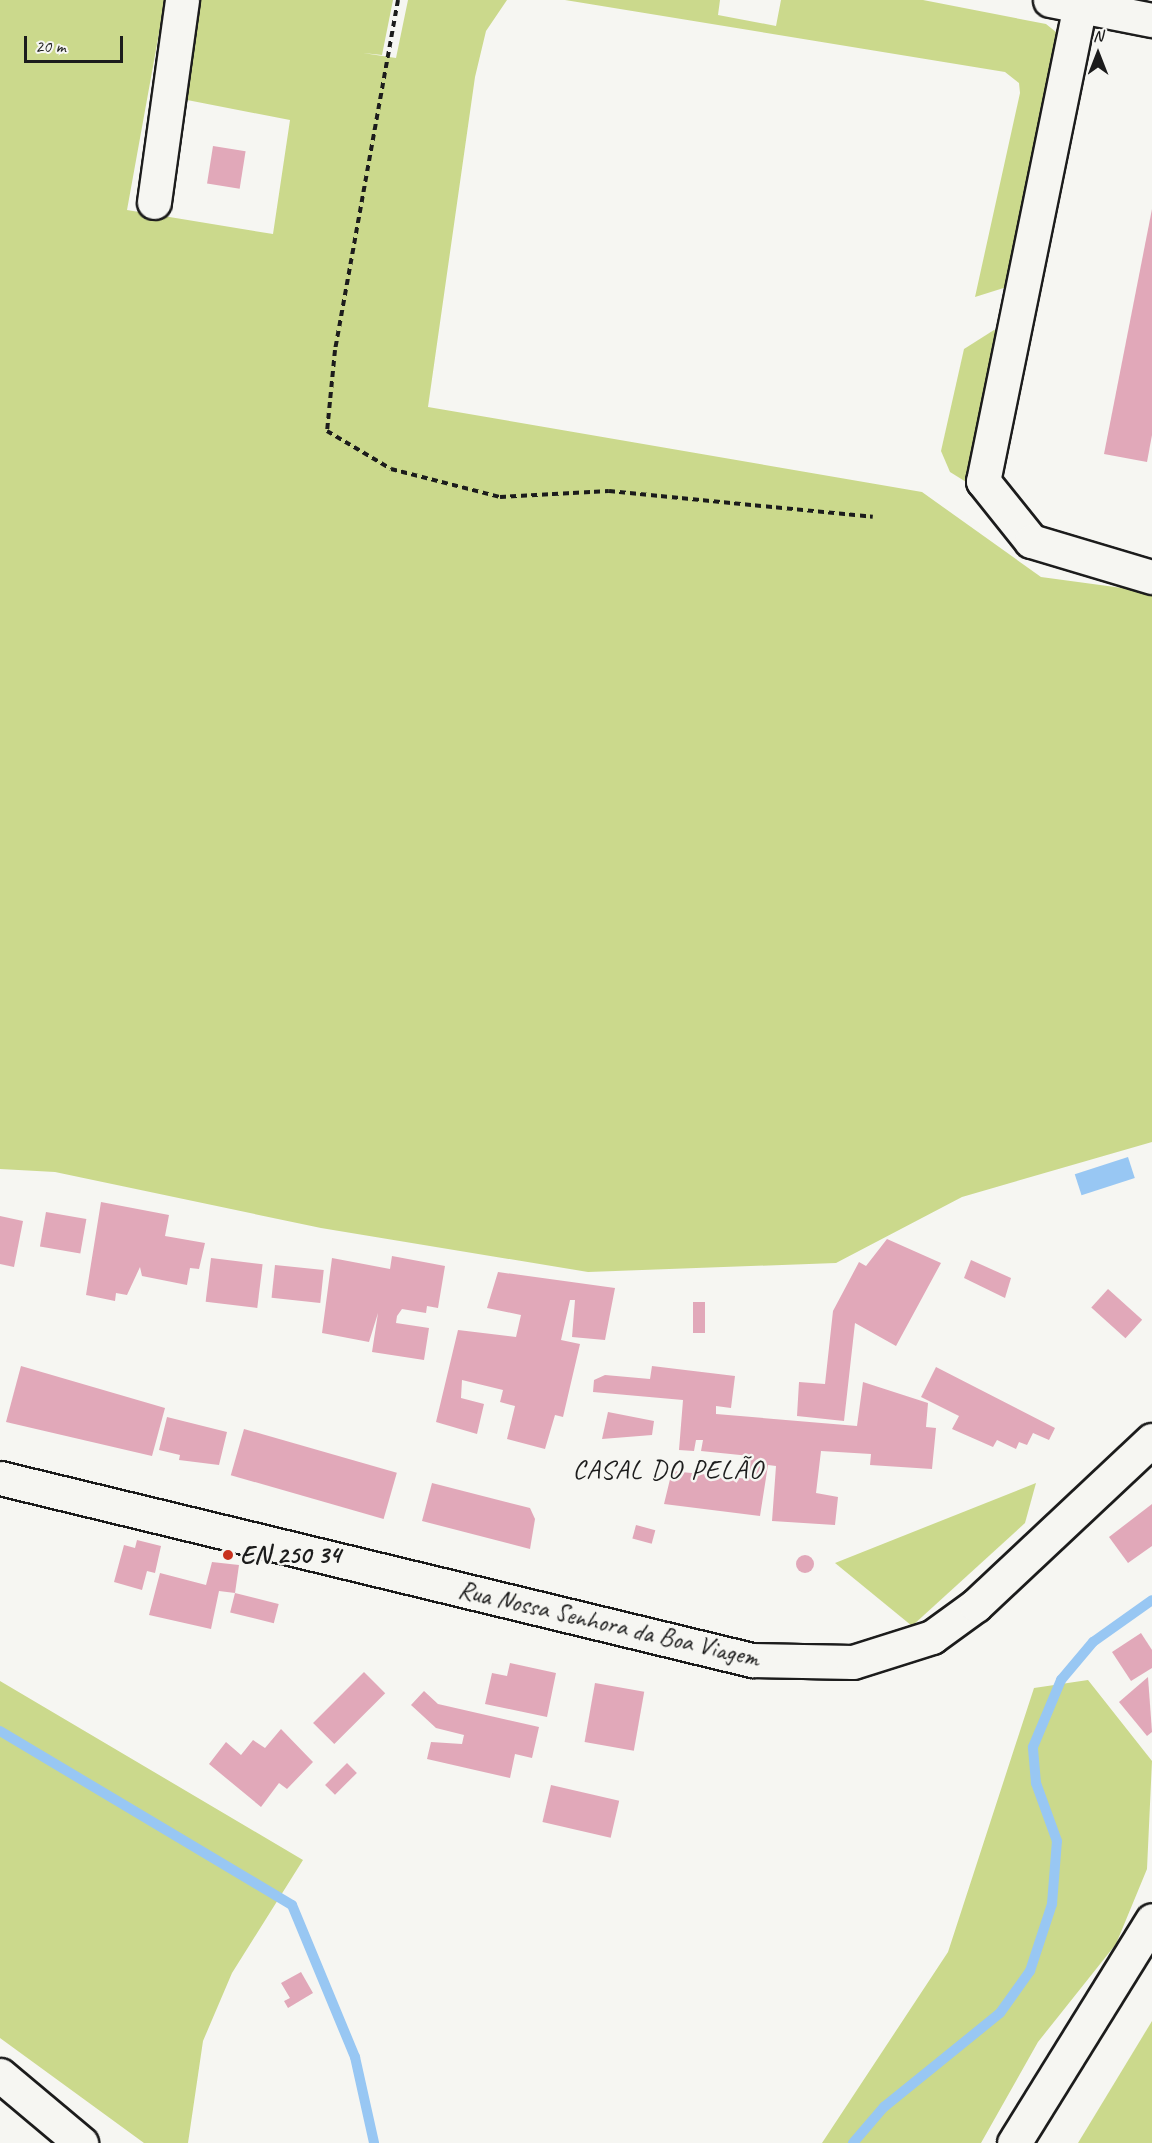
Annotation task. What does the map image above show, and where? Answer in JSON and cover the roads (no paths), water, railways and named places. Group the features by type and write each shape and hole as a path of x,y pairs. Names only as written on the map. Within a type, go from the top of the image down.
{"main road":[{"path":"154,202 182,0"},
{"path":"1152,20 1070,2 983,481 1031,541 1152,577"},
{"name":"Rua Nossa Senhora da Boa Viagem","path":"0,1478 752,1660 853,1662 932,1637 976,1605 1152,1440"},
{"path":"1014,2143 1152,1920"},
{"path":"0,2075 81,2143"}],"water":[{"path":"1128,1157 1135,1178 1082,1195 1075,1174"}],"waterway":[{"path":"853,2143 884,2107 1000,2013 1030,1971 1052,1904 1057,1841 1036,1783 1033,1747 1061,1680 1093,1642 1152,1600"},
{"path":"0,1731 292,1905 355,2057 374,2143"}],"place":[{"name":"EN 250 34","path":"228,1555"}],"district":[{"name":"CASAL DO PELÃO","path":"668,1470"}]}
